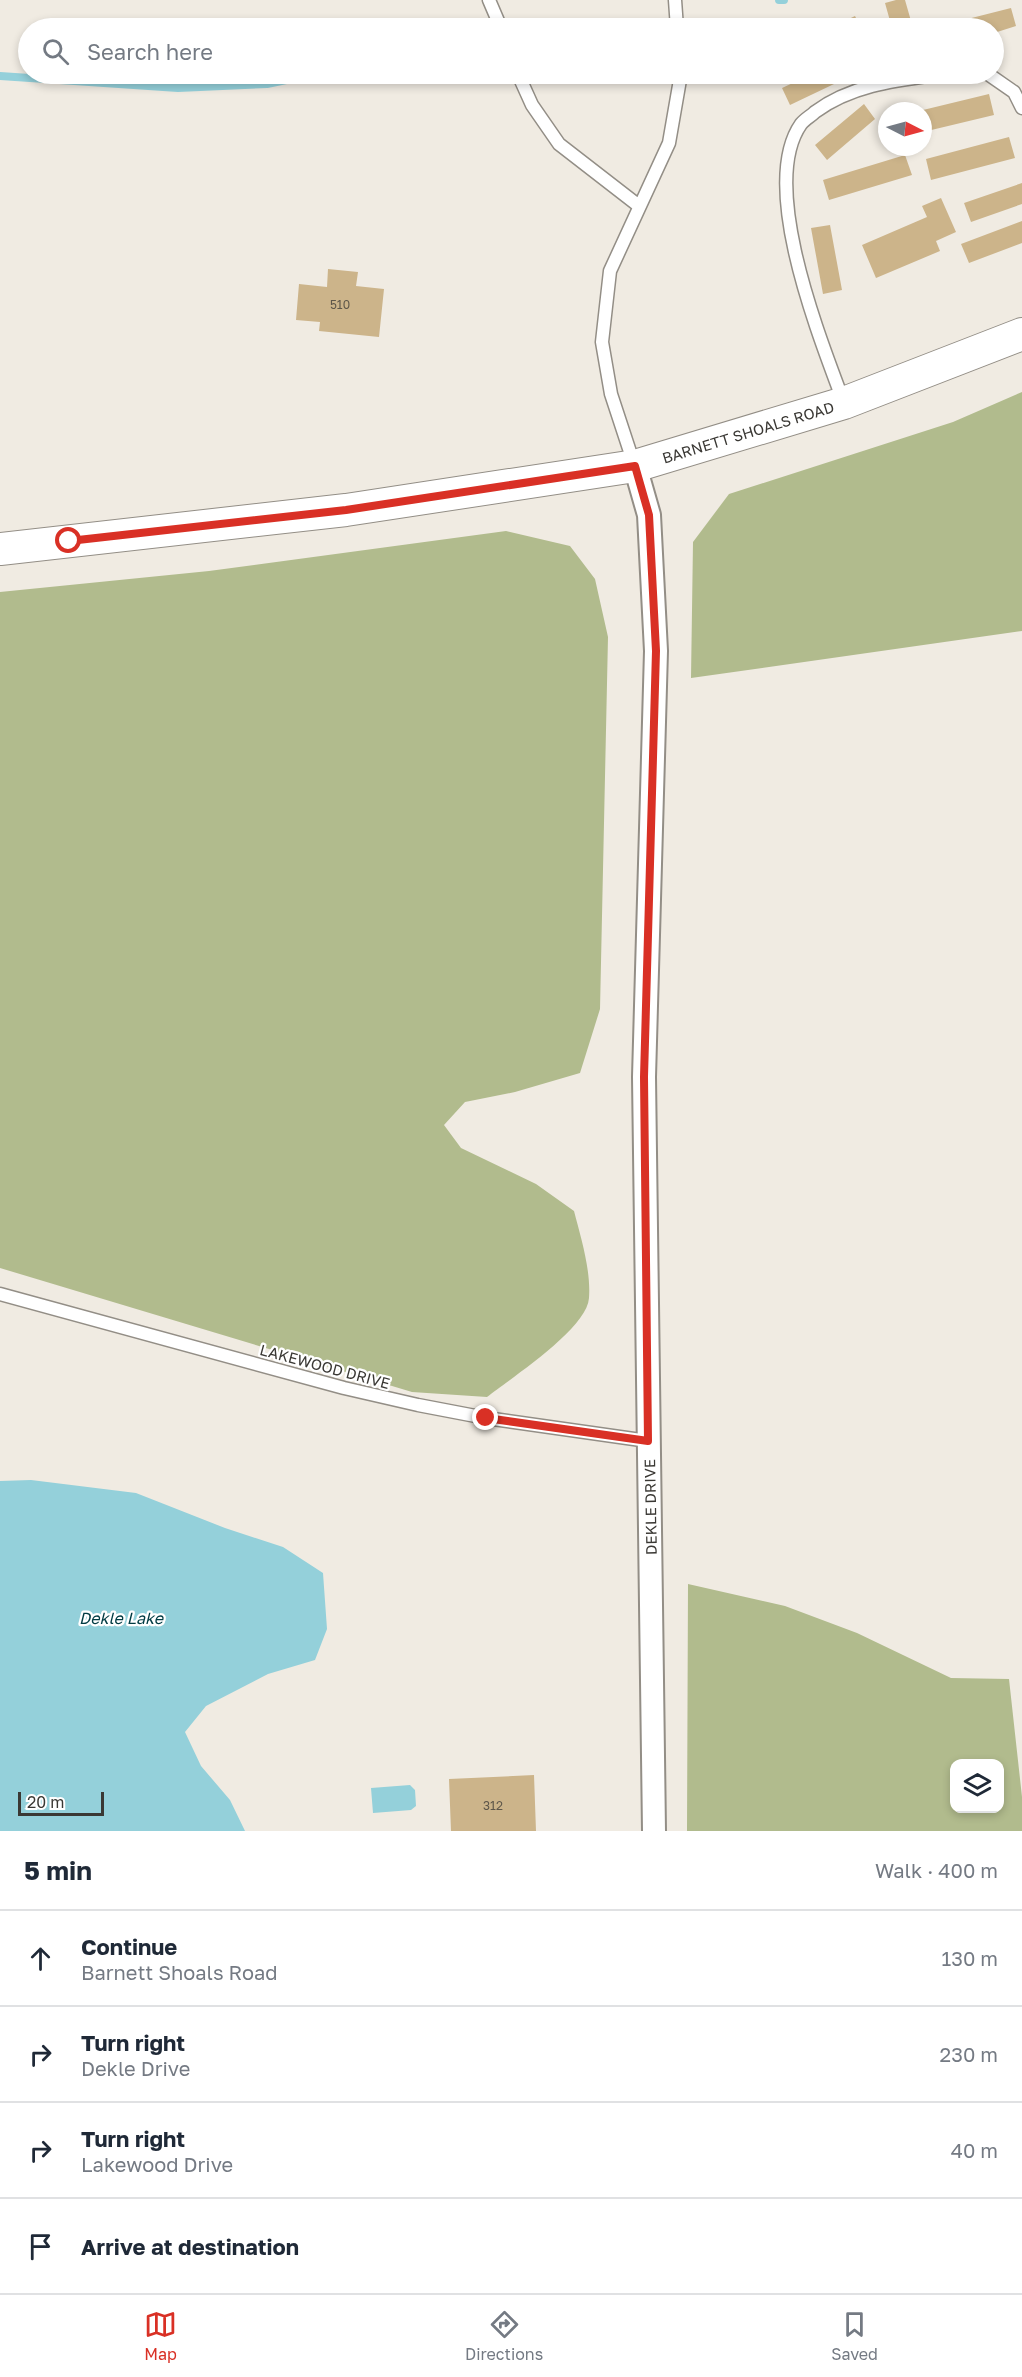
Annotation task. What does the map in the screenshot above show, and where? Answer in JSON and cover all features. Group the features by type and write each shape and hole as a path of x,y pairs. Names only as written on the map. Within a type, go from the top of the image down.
{"main road":[{"name":"BARNETT SHOALS ROAD","path":"0,549 346,510 635,466 844,403 1022,334"}],"street":[{"name":"DEKLE DRIVE","path":"635,466 649,515 656,651 644,1077 654,1831"}],"lane":[{"path":"675,0 676,18"},
{"path":"491,2 497,18"},
{"path":"523,84 532,105 559,144 639,206"},
{"path":"635,466 611,394 602,342 610,271 669,143 679,84"},
{"path":"844,403 809,308 787,205 787,154 802,123 834,99 878,84"},
{"path":"1002,84 1014,92 1022,108"},
{"name":"LAKEWOOD DRIVE","path":"0,1294 344,1388 418,1405 486,1418 648,1441"}],"green space":[{"path":"1022,392 1022,631 691,678 693,542 729,494 953,422"},
{"path":"506,531 570,546 595,579 608,637 600,1009 580,1073 515,1092 465,1102 444,1125 461,1148 536,1184 574,1211 585,1254 589,1287 589,1298 585,1310 576,1324 529,1366 487,1397 412,1392 0,1268 0,592 209,571"},
{"path":"688,1584 785,1606 857,1633 951,1678 1009,1679 1022,1797 1022,1831 687,1831"}],"water":[{"name":"Dekle Lake","path":"31,1480 136,1493 225,1528 283,1547 323,1573 327,1629 315,1660 268,1674 206,1706 185,1732 201,1766 230,1800 245,1831 0,1831 0,1481"},
{"path":"410,1785 415,1790 416,1806 411,1810 373,1813 371,1788"}],"building":[{"path":"905,0 910,18 889,18 885,3"},
{"path":"1011,8 1016,26 1004,30 1004,18 972,18"},
{"path":"791,84 834,84 790,105 782,88"},
{"path":"989,94 994,115 932,130 932,108"},
{"path":"864,104 875,119 827,160 815,145"},
{"path":"1009,137 1015,158 931,180 926,159"},
{"path":"902,156 905,156 912,175 829,200 823,180"},
{"path":"1022,183 1022,204 971,222 964,203"},
{"path":"941,198 956,232 936,241 940,251 876,278 862,245 927,217 922,206"},
{"path":"1022,221 1022,243 969,263 961,244"},
{"path":"830,225 842,290 823,294 811,228"},
{"path":"328,269 358,272 356,286 384,289 379,337 319,331 320,322 296,320 299,284 327,287"},
{"path":"534,1775 536,1831 451,1831 449,1779"}],"waterway":[{"path":"779,0 784,0"},
{"path":"0,76 18,77"},
{"path":"119,84 178,88 267,84"}],"route":[{"path":"69,541 346,510 635,466 649,515 656,651 644,1077 648,1441 486,1418"}]}
